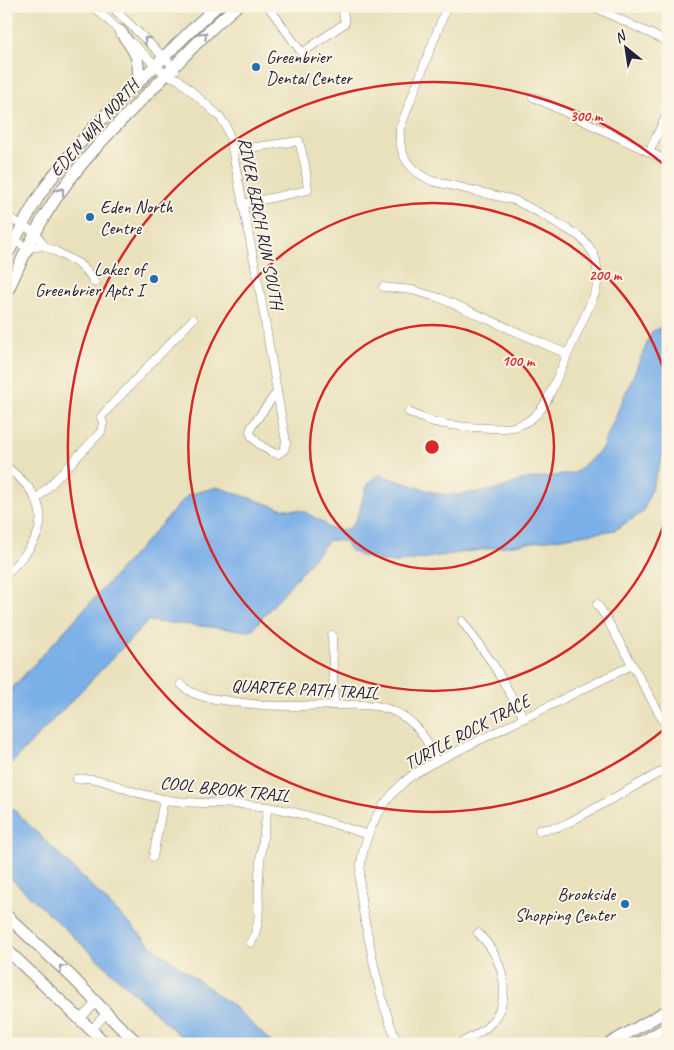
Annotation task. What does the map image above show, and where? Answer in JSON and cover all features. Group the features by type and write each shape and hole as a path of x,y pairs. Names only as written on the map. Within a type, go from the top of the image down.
{"street":[{"path":"93,6 120,31 160,61 170,71"},
{"path":"112,6 170,71"},
{"name":"EDEN WAY NORTH","path":"6,257 10,238 22,225 39,196 75,150 136,84 217,6"},
{"name":"EDEN WAY NORTH","path":"6,294 46,213 78,168 204,35 237,6"},
{"path":"268,6 302,53 345,22 342,6"},
{"path":"409,412 440,424 489,428 515,427 531,420 540,412 548,398 596,290 598,277 598,269 593,253 584,240 538,212 520,202 432,181 414,171 406,161 400,146 400,128 447,6"},
{"path":"592,6 668,42"},
{"path":"120,31 135,52 138,65 136,84"},
{"name":"RIVER BIRCH RUN SOUTH","path":"170,71 220,117 229,133 260,292 286,442 284,450 278,454 253,439 250,432 252,426 277,392"},
{"path":"533,97 668,161"},
{"path":"649,152 668,112"},
{"path":"233,150 299,141 305,165 308,190 243,204"},
{"path":"6,216 36,233 44,246 79,264 94,282"},
{"path":"10,238 28,248 44,246"},
{"path":"383,287 412,290 440,298 567,354"},
{"path":"36,500 101,432 102,415 193,319"},
{"path":"6,466 27,486 40,510 37,536 30,548 6,575"},
{"path":"597,604 668,729"},
{"path":"462,620 493,664 524,718"},
{"path":"332,635 334,705"},
{"name":"TURTLE ROCK TRACE","path":"398,1044 378,985 360,889 361,864 368,835 375,819 393,793 405,781 436,761 632,665"},
{"name":"QUARTER PATH TRAIL","path":"181,684 189,692 196,695 228,702 292,706 372,705 387,708 397,712 413,723 428,743 436,761"},
{"path":"538,830 559,827 568,823 668,768"},
{"name":"COOL BROOK TRAIL","path":"77,778 102,780 135,792 164,799 249,804 268,807 310,816 368,835"},
{"path":"153,857 164,799"},
{"path":"251,943 258,925 259,877 268,807"},
{"path":"6,915 139,1044"},
{"path":"458,1044 481,1032 488,1026 497,1014 503,996 503,976 494,952 478,933"},
{"path":"6,949 106,1044"},
{"path":"80,1019 96,1002"},
{"path":"609,1044 668,1010"},
{"path":"90,1030 107,1013"},
{"path":"628,1033 636,1044 668,1027"}],"water":[{"path":"668,323 668,442 643,512 615,530 392,563 361,556 350,550 345,541 329,540 251,631 148,621 6,769 6,695 188,495 217,487 280,508 303,511 323,522 328,528 342,530 354,523 367,487 371,481 380,475 439,494 458,495 499,489 522,480 575,473 601,450 652,332"},
{"path":"6,802 152,946 233,1006 273,1044 189,1044 6,874"}],"place":[{"name":"Greenbrier Dental Center","path":"256,67"},
{"name":"Eden North Centre","path":"90,217"},
{"name":"Lakes of Greenbrier Apts I","path":"154,279"},
{"name":"Brookside Shopping Center","path":"625,904"}]}
